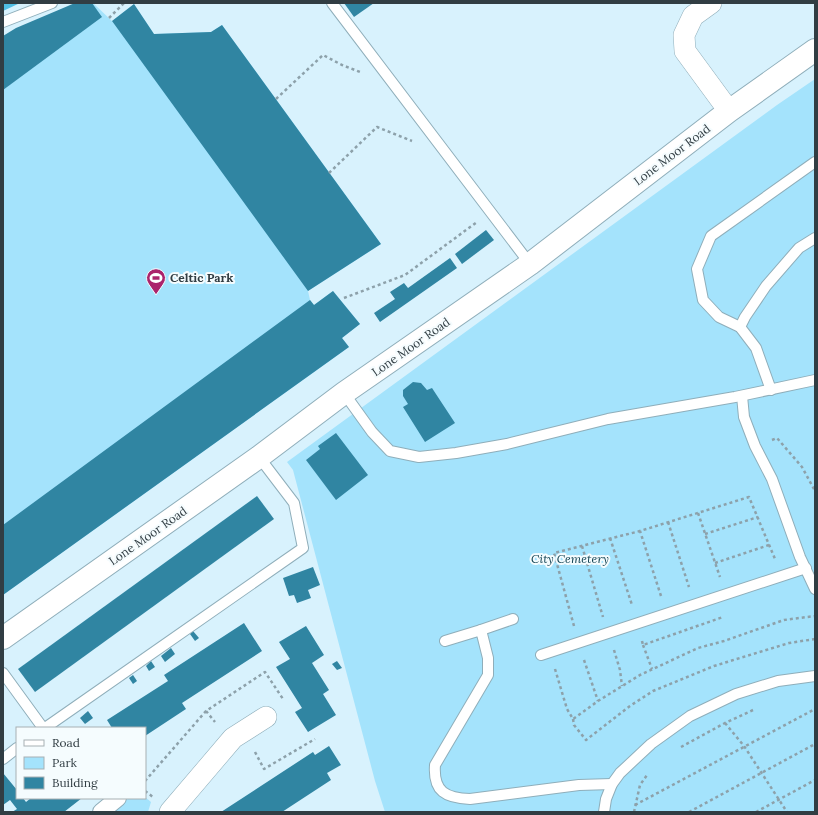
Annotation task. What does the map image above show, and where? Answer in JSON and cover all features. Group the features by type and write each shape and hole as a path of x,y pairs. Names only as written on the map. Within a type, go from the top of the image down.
{"main road":[{"name":"Lone Moor Road","path":"3,638 259,457 344,393 530,264 729,111 815,50"}],"street":[{"path":"711,3 693,16 684,35 685,51 729,111"},
{"path":"170,812 233,738 266,717"},
{"path":"100,812 117,799"}],"lane":[{"path":"3,22 52,3"},
{"path":"332,3 530,264"},
{"path":"771,390 756,348 740,327 719,317 703,300 697,269 711,236 815,162"},
{"path":"740,327 766,286 799,248 815,238"},
{"path":"344,393 372,432 390,451 418,457 456,454 500,446 608,419 742,396 815,380"},
{"path":"742,396 744,417 755,446 772,479 815,589"},
{"path":"45,727 303,548 294,503 259,457"},
{"path":"546,653 806,568"},
{"path":"445,641 513,619"},
{"path":"481,630 488,658 488,675 435,765 435,775 438,787 447,796 470,799 579,785 612,784"},
{"path":"3,673 43,727"},
{"path":"604,812 606,799 612,784 631,762 651,744 690,716 736,694 778,681 815,676"},
{"path":"3,759 16,749"}],"path":[{"path":"109,18 124,3"},
{"path":"276,100 323,55 342,65 369,75 386,74"},
{"path":"329,173 377,127 414,141 436,142"},
{"path":"344,298 405,275 490,213"},
{"path":"755,446 777,438 802,467 815,491"},
{"path":"598,701 578,642 554,553 668,522 749,497 782,576"},
{"path":"698,513 726,594"},
{"path":"705,534 758,517"},
{"path":"668,522 695,604"},
{"path":"640,530 659,591 668,613"},
{"path":"715,563 769,545"},
{"path":"582,546 620,670 622,686"},
{"path":"573,719 622,686 652,669 698,648 724,641 784,620 815,616"},
{"path":"546,653 567,709 573,719 574,725 586,740 630,706 653,691 714,666 789,643 815,639"},
{"path":"643,645 652,669"},
{"path":"146,780 206,711 265,672 286,704"},
{"path":"679,749 725,723 760,707"},
{"path":"635,805 815,709"},
{"path":"206,711 217,724"},
{"path":"725,723 744,746 787,812"},
{"path":"256,755 264,769 315,739"},
{"path":"689,812 815,744"},
{"path":"634,812 640,785 650,771"},
{"path":"756,812 815,780"},
{"path":"146,792 153,798"}],"green space":[{"name":"Celtic Park","path":"75,3 93,3 112,21 134,4 154,34 211,32 222,25 381,244 308,291 310,300 314,305 333,291 360,324 342,338 349,347 3,595 3,36"},
{"name":"City Cemetery","path":"815,79 815,812 385,812 375,781 293,470 287,462 777,105"},
{"path":"146,798 151,802 148,812 110,812 128,799"}],"shaded area":[{"path":"3,3 20,3 3,11"}],"building":[{"path":"75,3 92,3 102,17 3,90 3,36 16,28"},
{"path":"344,3 374,3 354,17"},
{"path":"134,4 154,34 211,32 222,25 381,244 308,291 112,21"},
{"path":"486,230 494,240 462,264 455,254"},
{"path":"450,258 457,268 380,322 374,313 395,299 390,292 404,283 408,288"},
{"path":"333,291 360,324 342,338 349,347 3,595 3,525 310,300 314,305"},
{"path":"413,382 421,383 427,390 432,388 455,423 425,442 403,407 408,404 403,396 403,390"},
{"path":"336,433 368,475 336,500 306,460 320,449 318,446"},
{"path":"257,496 274,519 35,692 18,669"},
{"path":"313,567 320,585 308,590 311,598 297,603 294,595 289,596 283,578"},
{"path":"244,623 262,651 182,703 186,709 146,735 146,727 111,727 107,720 168,681 164,675"},
{"path":"306,626 324,655 312,663 329,690 323,694 336,715 308,732 295,712 302,708 276,667 290,659 279,642"},
{"path":"193,631 199,638 195,641 190,634"},
{"path":"171,648 175,654 165,662 161,656"},
{"path":"151,661 155,667 149,671 146,666"},
{"path":"337,661 342,668 337,670 332,664"},
{"path":"133,675 137,681 133,684 129,678"},
{"path":"88,711 93,718 85,724 80,718"},
{"path":"329,746 341,765 327,773 331,780 282,812 221,812 313,752 315,755"},
{"path":"3,773 16,789 16,799 24,799 26,802 30,799 81,799 64,812 12,812 17,809 10,800 3,805"}],"place":[{"name":"Celtic Park","path":"156,295"}]}
